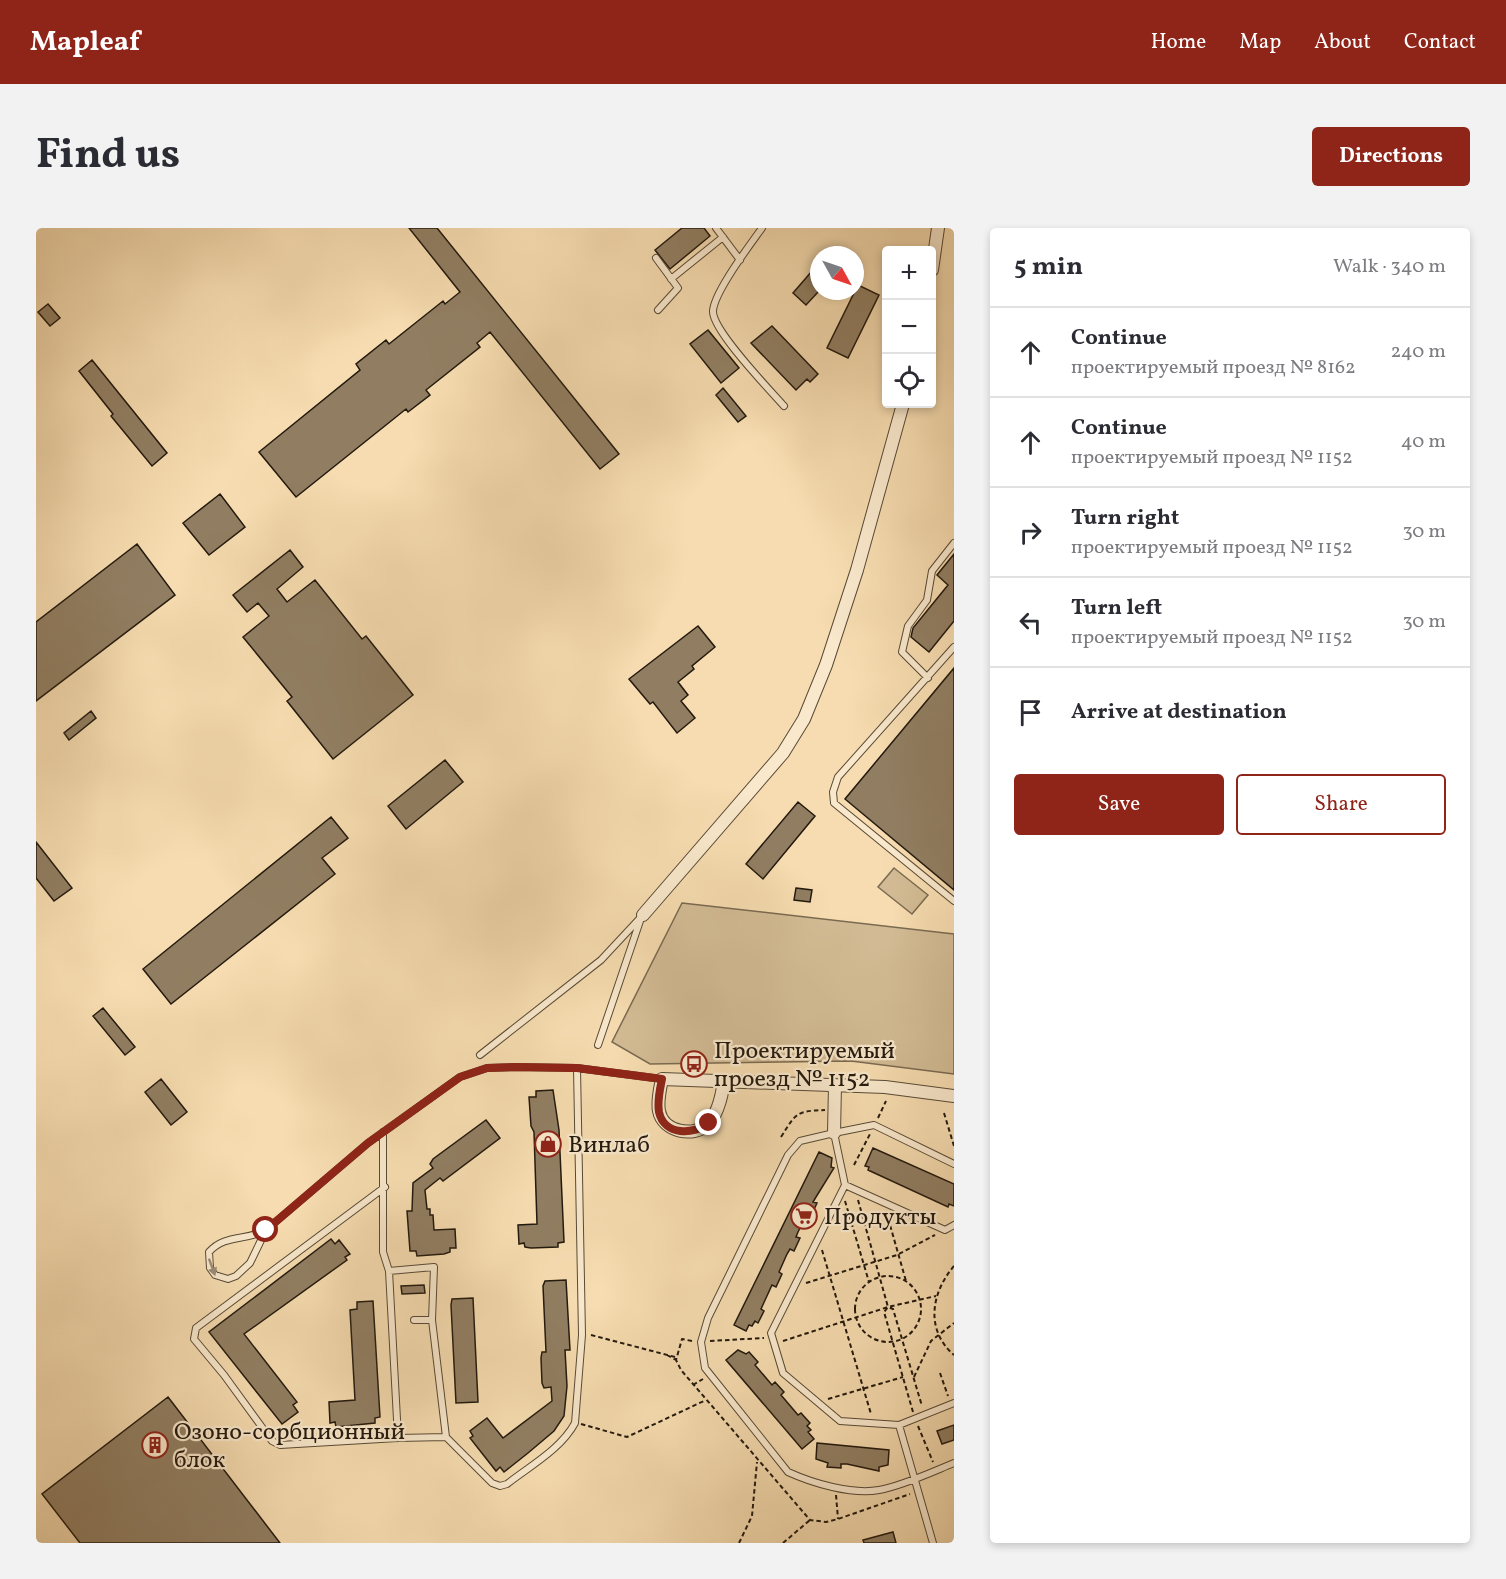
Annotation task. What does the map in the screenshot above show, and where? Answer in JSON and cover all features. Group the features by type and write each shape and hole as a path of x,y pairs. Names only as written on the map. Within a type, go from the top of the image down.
{"street":[{"path":"935,246 938,228"},
{"path":"643,915 783,753 804,719 826,665 853,580 902,408"},
{"path":"724,1081 720,1101 709,1123 701,1130 685,1132 675,1129 662,1118 659,1110 662,1079 724,1081 885,1087 954,1096"},
{"path":"834,1133 835,1085"}],"lane":[{"path":"716,228 740,260"},
{"path":"762,228 728,277 713,310 717,328 784,406"},
{"path":"671,279 723,237"},
{"path":"656,258 678,288 658,310"},
{"path":"928,678 902,652 908,626 927,600 932,571 954,543"},
{"path":"954,647 838,777 833,792 834,803 954,901"},
{"path":"598,1045 643,915"},
{"path":"480,1055 601,960 643,915"},
{"path":"266,1230 250,1263 244,1270 228,1279 219,1279 215,1275 209,1261 209,1252 215,1245 232,1238 251,1236 266,1230 383,1132 460,1077 478,1071 514,1067 577,1068 662,1079"},
{"path":"389,1271 434,1267 432,1320 446,1437 492,1483 500,1486 507,1484 569,1434 574,1423 582,1335 577,1068"},
{"path":"954,1164 874,1125 800,1141 788,1155 708,1318 701,1342 705,1368 788,1472 806,1480 835,1487 878,1490 954,1463"},
{"path":"383,1132 385,1187 383,1252 389,1271 398,1438"},
{"path":"834,1133 844,1188 771,1333 783,1373 840,1421 899,1425 952,1403"},
{"path":"385,1187 196,1328 194,1339 224,1375 272,1441 280,1445 446,1437"},
{"path":"844,1188 855,1190 945,1230 954,1226"},
{"path":"414,1320 432,1320"},
{"path":"899,1425 933,1543"}],"path":[{"path":"781,1137 794,1115 802,1111 833,1112"},
{"path":"944,1113 954,1146"},
{"path":"844,1188 868,1282"},
{"path":"855,1190 888,1307 893,1309 925,1414"},
{"path":"884,1203 906,1281 920,1299 919,1321 902,1339 893,1342 870,1338 856,1318 857,1298 868,1282 879,1276 897,1277 906,1281"},
{"path":"795,1286 897,1255 945,1230"},
{"path":"818,1239 874,1423"},
{"path":"954,1266 936,1296 933,1312 938,1334 954,1355"},
{"path":"676,1359 682,1340 774,1341 888,1307 936,1296"},
{"path":"888,1307 884,1312 915,1418 937,1470"},
{"path":"914,1377 924,1352 938,1334 954,1323"},
{"path":"582,1335 596,1335 676,1359 693,1385 810,1520 826,1522 838,1519 918,1492"},
{"path":"940,1373 952,1403"},
{"path":"818,1402 903,1377"},
{"path":"693,1385 703,1379"},
{"path":"583,1424 627,1437 706,1400"},
{"path":"761,1465 770,1458"},
{"path":"738,1543 752,1516 759,1469 757,1459"},
{"path":"835,1487 838,1519"},
{"path":"879,1497 880,1505"},
{"path":"783,1543 810,1520"}],"shaded area":[{"path":"894,868 928,895 912,914 878,887"},
{"path":"682,903 954,934 954,1074 851,1061 650,1064 612,1042"}],"building":[{"path":"409,228 437,228 619,454 600,469 490,332 477,343 480,347 426,390 430,395 408,412 406,409 296,497 259,452 360,370 356,364 386,340 389,344 443,301 445,304 460,292"},
{"path":"682,228 704,228 710,236 670,269 655,250"},
{"path":"810,273 811,300 806,305 793,293"},
{"path":"864,288 879,295 848,358 827,348 851,300 864,300"},
{"path":"48,304 60,318 50,326 38,312"},
{"path":"772,326 818,374 810,382 807,379 796,390 751,343"},
{"path":"708,330 739,368 721,383 690,344"},
{"path":"92,360 167,453 152,466 111,416 113,414 79,371"},
{"path":"723,388 746,416 738,422 716,395"},
{"path":"220,494 245,527 209,555 183,523"},
{"path":"137,544 175,595 36,701 36,622"},
{"path":"290,550 303,567 277,589 287,602 315,580 362,639 366,636 413,695 333,759 287,701 292,697 243,637 269,616 258,603 247,612 233,595"},
{"path":"954,554 954,621 929,652 911,637 913,628 948,585 937,575"},
{"path":"698,626 715,647 692,666 694,669 678,682 688,695 681,701 695,718 677,733 653,702 650,704 629,679"},
{"path":"954,668 954,890 845,799"},
{"path":"91,711 96,718 69,740 64,733"},
{"path":"445,760 463,782 406,829 388,806"},
{"path":"798,802 815,816 763,879 746,864"},
{"path":"331,817 348,838 322,858 335,874 171,1004 143,969"},
{"path":"36,842 72,888 54,901 36,878"},
{"path":"796,888 812,890 810,902 794,900"},
{"path":"103,1008 135,1047 125,1055 93,1016"},
{"path":"161,1079 187,1112 171,1125 145,1092"},
{"path":"553,1090 559,1130 564,1242 558,1243 558,1247 531,1248 525,1247 524,1243 519,1244 518,1225 537,1224 534,1132 531,1126 529,1097 536,1097 536,1091"},
{"path":"486,1120 500,1138 443,1181 440,1178 425,1190 427,1209 430,1209 430,1215 433,1215 434,1230 455,1229 456,1248 450,1248 450,1252 444,1254 417,1256 416,1251 410,1251 407,1211 412,1211 413,1183 433,1168 430,1164 433,1159"},
{"path":"873,1148 954,1184 954,1206 949,1204 948,1207 868,1170 869,1167 865,1166"},
{"path":"819,1152 832,1158 831,1167 834,1168 813,1202 817,1203 811,1216 807,1214 798,1232 796,1237 800,1238 794,1251 790,1249 787,1254 779,1272 782,1274 776,1287 772,1285 761,1309 764,1311 758,1323 755,1321 752,1326 749,1325 746,1331 734,1325"},
{"path":"331,1239 335,1244 339,1240 350,1254 345,1257 347,1260 244,1334 297,1402 293,1405 298,1412 282,1424 209,1332"},
{"path":"566,1280 570,1350 565,1350 567,1386 564,1416 554,1431 528,1453 504,1472 500,1467 496,1471 470,1438 473,1436 470,1431 487,1418 503,1438 552,1401 551,1387 544,1388 542,1383 541,1358 542,1352 546,1352 543,1286 545,1281"},
{"path":"424,1285 425,1293 402,1294 401,1286"},
{"path":"473,1298 478,1402 456,1403 451,1305 452,1299"},
{"path":"373,1301 380,1417 375,1418 375,1423 336,1427 335,1422 330,1423 329,1402 355,1400 350,1310 357,1309 357,1302"},
{"path":"738,1350 746,1354 749,1352 758,1362 755,1365 772,1385 775,1382 784,1392 781,1395 798,1415 801,1413 810,1423 807,1426 811,1430 808,1432 814,1439 802,1449 726,1360"},
{"name":"Озоно-сорбционный блок","path":"168,1397 280,1543 80,1543 42,1494"},
{"path":"954,1425 954,1440 942,1444 937,1431"},
{"path":"817,1443 889,1450 888,1465 879,1467 879,1471 847,1464 841,1464 841,1468 827,1467 828,1463 816,1459"},
{"path":"893,1532 896,1543 864,1543 863,1540"}],"place":[{"name":"Проектируемый проезд № 1152","path":"694,1064"},
{"name":"Винлаб","path":"548,1144"},
{"name":"Продукты","path":"804,1216"},
{"name":"Озоно-сорбционный блок","path":"155,1445"}],"route":[{"path":"266,1230 368,1143 460,1077 487,1068 577,1068 662,1079 659,1110 666,1123 685,1132 701,1130 709,1123"}]}
